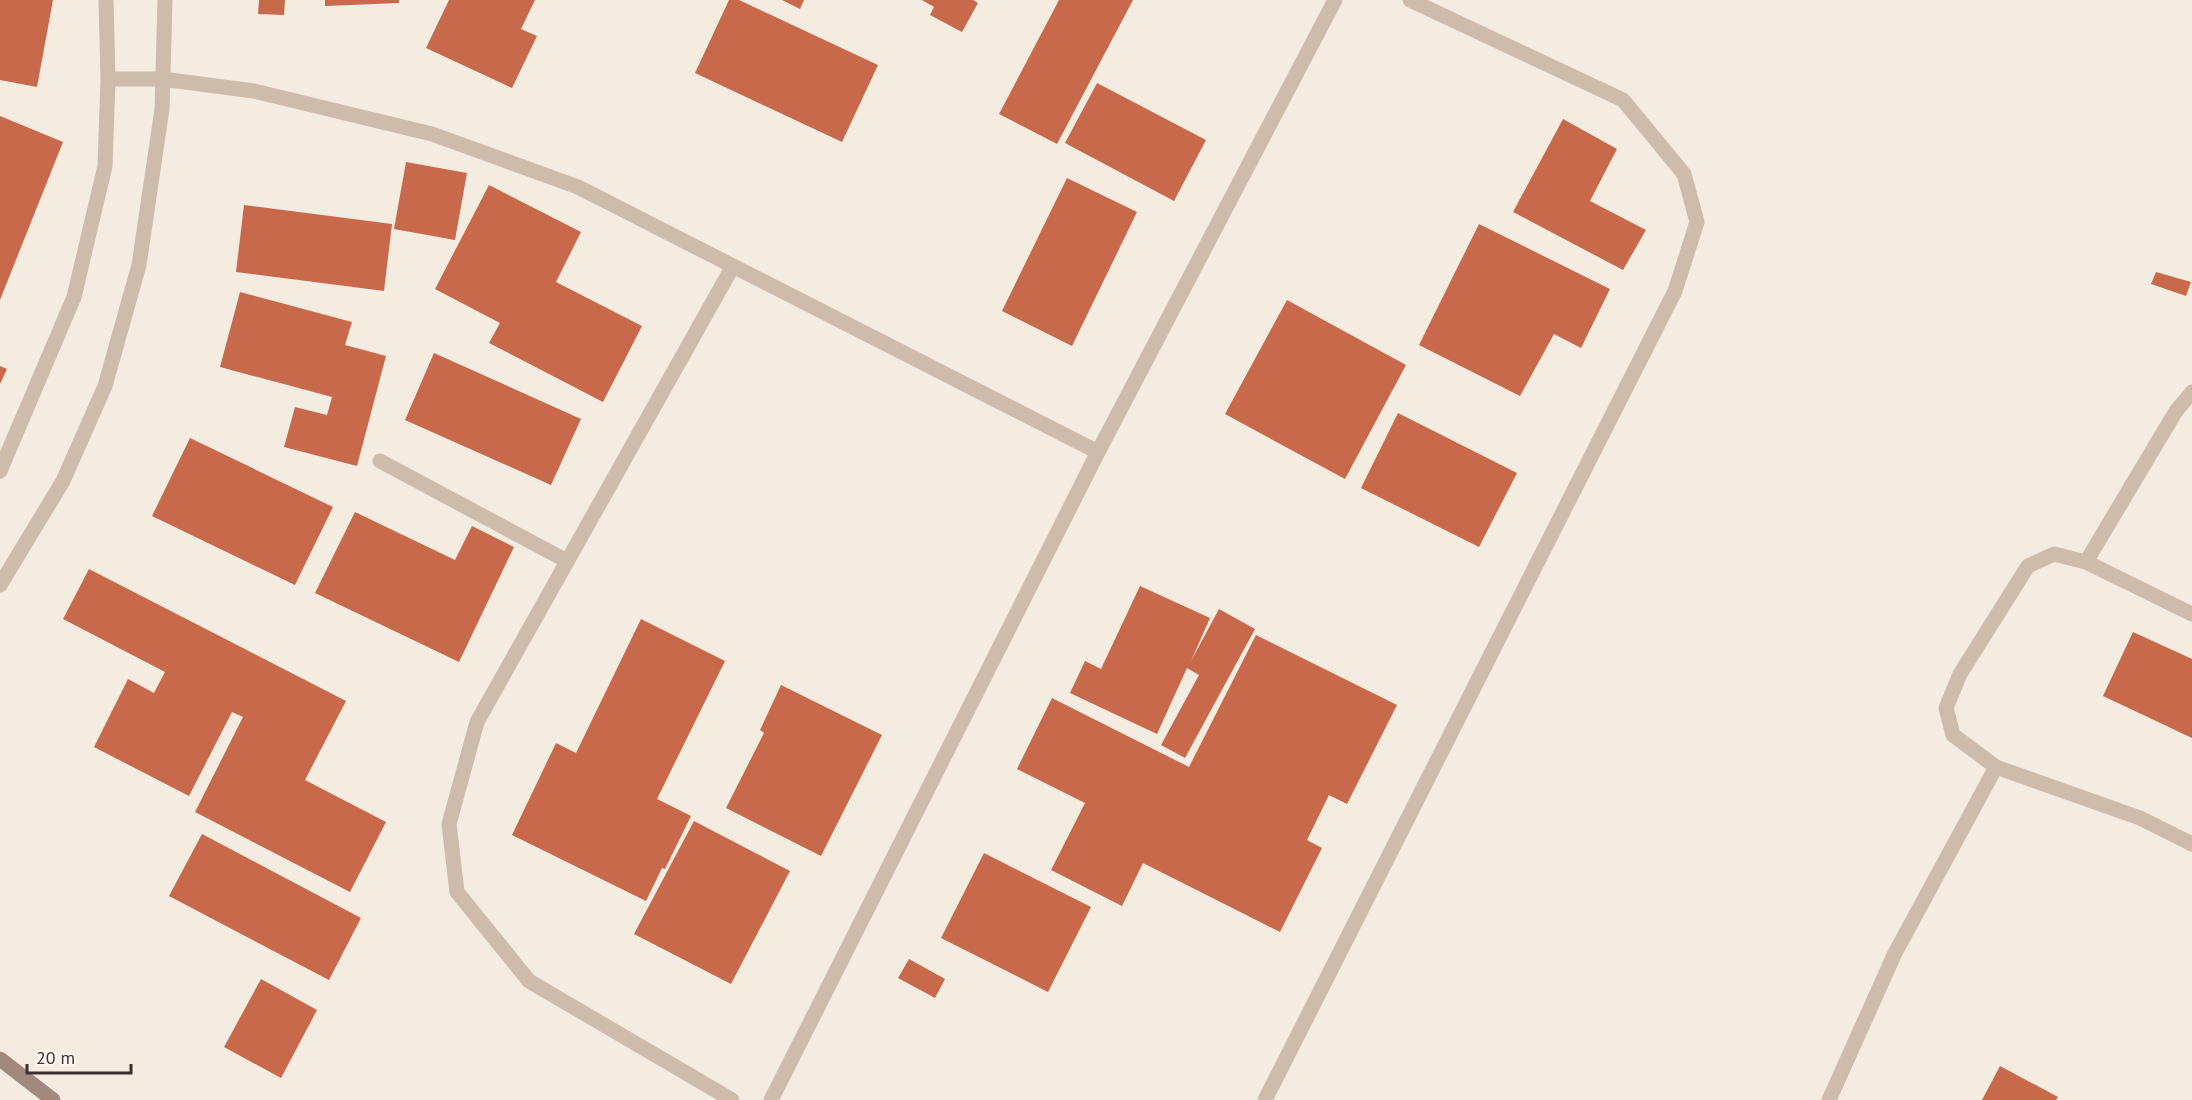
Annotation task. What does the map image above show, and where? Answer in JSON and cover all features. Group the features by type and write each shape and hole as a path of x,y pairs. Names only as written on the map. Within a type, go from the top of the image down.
{"street":[{"path":"0,471 74,297 105,166 108,79 106,0"},
{"path":"0,585 63,481 105,386 139,265 162,109 165,0"},
{"path":"771,1100 1098,452 1335,0"},
{"path":"1265,1100 1675,291 1696,222 1684,174 1623,100 1410,0"},
{"path":"108,79 162,79 254,91 432,134 578,187 1098,452"},
{"path":"732,1100 529,981 457,892 449,824 477,722 733,266"},
{"path":"2086,562 2176,411 2192,392"},
{"path":"380,461 567,561"},
{"path":"2192,614 2086,562 2054,554 2028,566 1960,675 1946,708 1953,735 1996,767 2140,818 2192,844"},
{"path":"1829,1100 1895,953 1996,767"},
{"path":"0,1059 53,1100"}],"building":[{"path":"0,0 53,0 37,87 0,80"},
{"path":"259,0 285,0 284,15 258,14"},
{"path":"325,0 399,0 399,3 325,6"},
{"path":"449,0 535,0 521,29 537,36 512,88 426,48"},
{"path":"729,0 739,0 878,65 842,142 695,73"},
{"path":"782,0 804,0 800,9"},
{"path":"922,0 973,0 978,3 962,32 930,15 934,7"},
{"path":"1059,0 1133,0 1057,144 999,114"},
{"path":"1097,83 1206,140 1174,201 1065,143"},
{"path":"0,116 63,142 0,300"},
{"path":"1563,119 1617,149 1590,201 1646,230 1623,270 1513,212"},
{"path":"406,162 467,173 455,240 394,229"},
{"path":"1067,178 1137,212 1072,346 1002,311"},
{"path":"489,185 581,232 556,282 642,326 603,402 489,343 500,323 435,289"},
{"path":"244,205 392,224 384,291 236,272"},
{"path":"1479,224 1610,289 1581,348 1554,334 1520,396 1419,345"},
{"path":"2156,272 2191,282 2186,296 2151,284"},
{"path":"240,292 352,322 345,345 386,356 357,466 284,447 295,407 327,415 332,397 220,367"},
{"path":"1287,300 1406,365 1345,479 1225,414"},
{"path":"434,353 581,419 551,485 405,420"},
{"path":"0,366 7,369 0,384"},
{"path":"1398,413 1517,473 1479,547 1361,488"},
{"path":"190,438 333,507 295,585 152,516"},
{"path":"355,512 455,560 472,526 514,547 459,662 315,593"},
{"path":"89,569 346,701 305,780 386,822 350,892 195,812 243,717 232,712 189,796 94,747 128,679 154,693 165,672 63,619"},
{"path":"1140,586 1210,618 1191,661 1219,609 1255,629 1185,758 1161,745 1199,675 1187,668 1157,734 1070,693 1085,661 1101,669"},
{"path":"641,619 725,661 657,799 691,816 665,869 662,868 646,901 512,835 556,743 576,753"},
{"path":"2133,632 2192,659 2192,738 2103,696"},
{"path":"1256,635 1397,705 1347,804 1329,795 1307,840 1322,848 1280,932 1143,863 1122,906 1051,870 1085,803 1017,769 1052,698 1189,767"},
{"path":"781,685 882,735 821,856 726,808 764,733 760,730"},
{"path":"694,821 790,871 731,984 634,934"},
{"path":"202,834 361,918 329,980 169,896"},
{"path":"984,853 1091,907 1048,992 941,938"},
{"path":"909,959 945,979 935,998 898,978"},
{"path":"261,979 317,1010 281,1078 224,1047"},
{"path":"2000,1066 2058,1097 2056,1100 1982,1100"}]}
